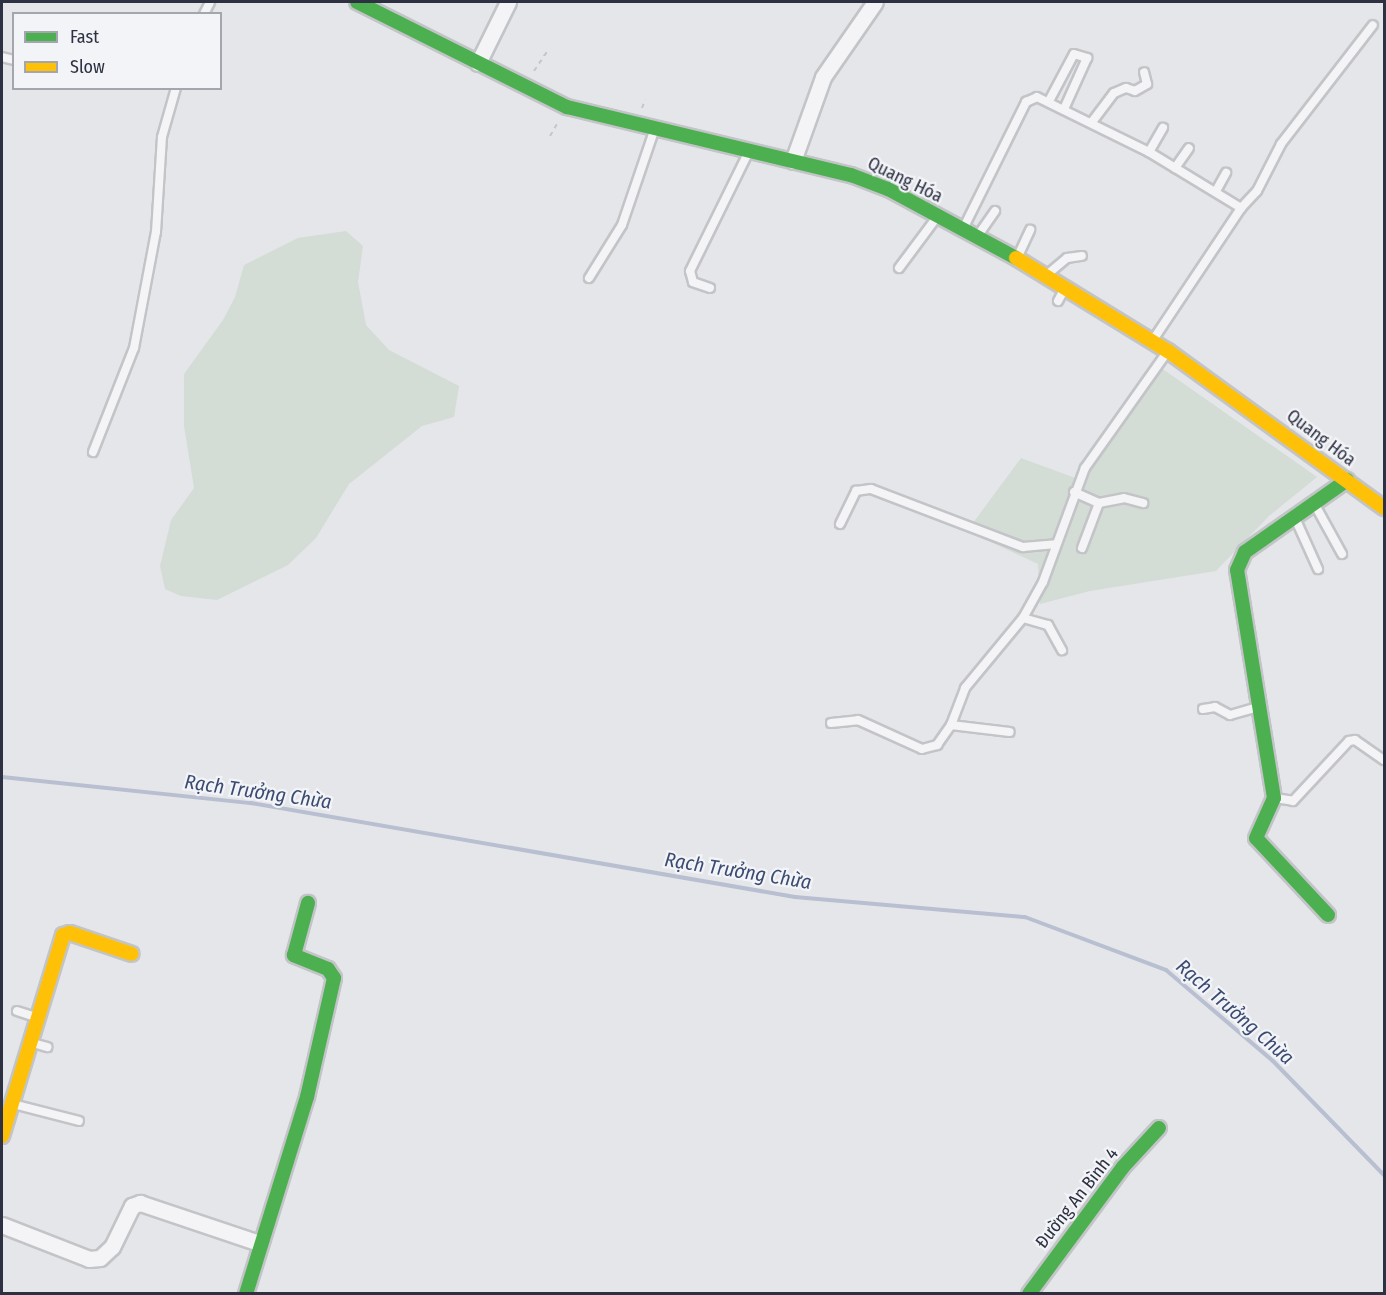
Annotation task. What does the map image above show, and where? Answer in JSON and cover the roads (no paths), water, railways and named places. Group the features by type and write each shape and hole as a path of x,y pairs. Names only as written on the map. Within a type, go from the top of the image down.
{"street":[{"name":"Quang Hóa","path":"357,2 567,107 868,180 1048,274 1168,351 1384,507"},
{"path":"478,63 508,2"},
{"path":"792,161 823,77 875,2"},
{"path":"1328,915 1256,838 1274,798 1237,570 1245,552 1347,480"},
{"path":"246,1293 259,1243 307,1097 334,978 328,969 296,959 294,955 308,903"},
{"path":"2,1136 36,1017 63,935 70,933 132,954"},
{"name":"Đường An Bình 4","path":"1029,1293 1116,1175 1159,1128"},
{"path":"2,1225 89,1259 100,1258 112,1247 132,1206 140,1203 259,1243"}],"lane":[{"path":"1152,341 1241,208 1257,191 1281,144 1373,25"},
{"path":"1049,101 1074,54 1087,58 1064,109"},
{"path":"1092,122 1114,93 1126,88 1136,91 1146,84 1144,72"},
{"path":"93,452 134,348 156,232 162,137 175,90"},
{"path":"969,234 1026,102 1037,97 1092,122 1149,152 1241,208"},
{"path":"1149,152 1164,128"},
{"path":"589,278 622,225 655,129"},
{"path":"1175,168 1189,148"},
{"path":"710,288 693,282 690,271 749,151"},
{"path":"1216,191 1226,173"},
{"path":"969,234 995,211"},
{"path":"899,268 938,216"},
{"path":"1018,258 1030,230"},
{"path":"1048,274 1063,261 1082,256"},
{"path":"1058,301 1066,287"},
{"path":"831,723 858,720 931,750 951,725 965,688 1023,618 1043,582 1074,492 1122,413 1168,351"},
{"path":"840,524 856,491 871,489 1023,547 1056,544"},
{"path":"1074,492 1099,503 1124,498 1143,503"},
{"path":"1082,548 1099,503"},
{"path":"1314,503 1342,554"},
{"path":"1294,517 1318,568"},
{"path":"1023,618 1048,625 1062,650"},
{"path":"1203,709 1215,707 1230,715 1260,706"},
{"path":"951,725 1010,732"},
{"path":"1274,798 1293,801 1349,741 1355,740 1384,760"},
{"path":"17,1011 36,1017"},
{"path":"29,1042 47,1047"},
{"path":"11,1103 79,1121"}],"waterway":[{"name":"Rạch Trưởng Chừa","path":"2,777 251,803 795,897 1025,917 1166,970 1273,1061 1384,1175"}]}
